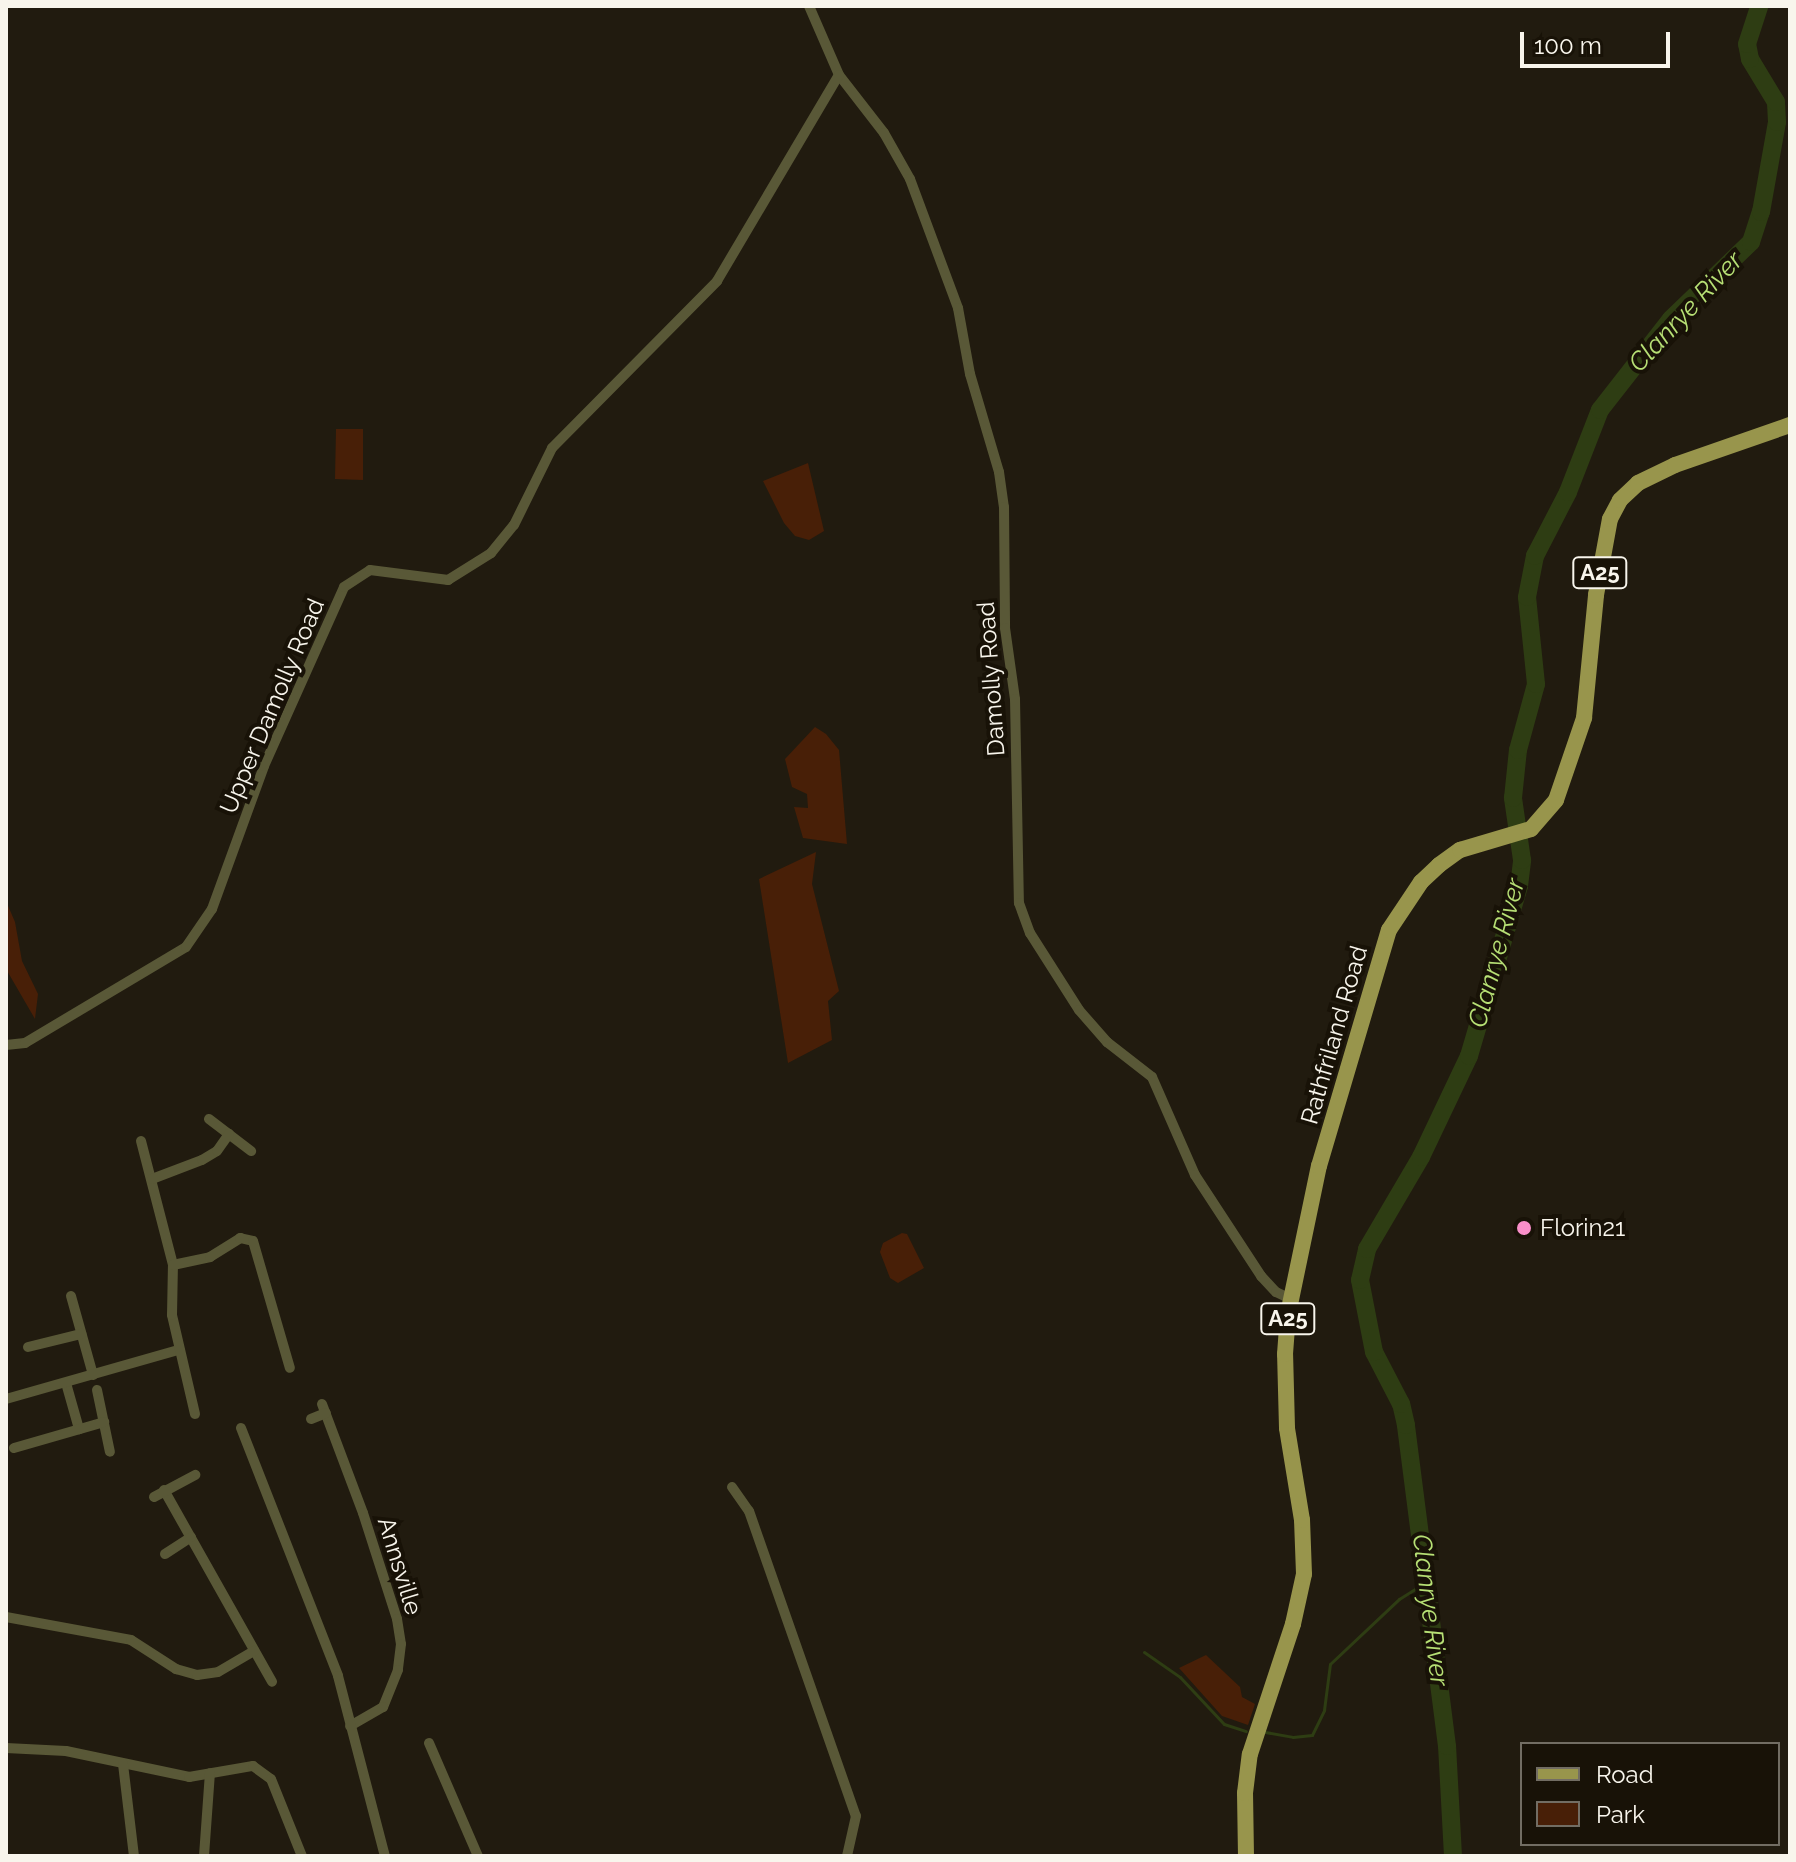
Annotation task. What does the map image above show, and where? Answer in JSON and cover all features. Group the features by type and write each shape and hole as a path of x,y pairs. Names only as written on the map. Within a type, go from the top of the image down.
{"main road":[{"name":"Rathfriland Road","path":"1246,1856 1246,1775 1250,1754 1293,1624 1306,1551 1287,1428 1285,1388 1291,1299 1319,1166 1389,930 1421,882 1439,865 1460,850 1537,825 1564,783 1584,718 1596,595 1610,519 1620,500 1638,483 1675,465 1790,425"}],"street":[{"name":"Damolly Road","path":"809,6 839,75 884,133 910,179 958,308 970,374 999,472 1004,507 1005,628 1016,710 1019,903 1030,933 1079,1010 1107,1042 1152,1077 1195,1175 1261,1276 1276,1292 1291,1299"},
{"name":"Upper Damolly Road","path":"6,1045 25,1043 186,947 212,909 280,728 344,587 370,570 448,580 491,553 514,525 552,448 717,281 839,75"},
{"path":"209,1119 251,1151"},
{"path":"152,1179 202,1160 217,1151 229,1134"},
{"path":"141,1141 173,1265 172,1315 195,1414"},
{"path":"173,1265 210,1257 240,1238 253,1241 290,1368"},
{"path":"71,1296 93,1375"},
{"path":"28,1347 81,1334"},
{"path":"6,1399 178,1350"},
{"path":"66,1383 79,1429"},
{"path":"97,1390 110,1452"},
{"name":"Annsville","path":"311,1419 324,1409 363,1513 397,1619 401,1644 398,1670 383,1707 350,1726"},
{"path":"14,1448 104,1422"},
{"path":"241,1428 325,1637 385,1856"},
{"path":"154,1497 195,1475"},
{"path":"732,1487 749,1511 856,1816 847,1856"},
{"path":"164,1490 272,1682"},
{"path":"165,1554 191,1537"},
{"path":"6,1617 131,1640 176,1669 197,1675 227,1668 254,1651"},
{"path":"429,1743 478,1856"},
{"path":"6,1748 66,1751 170,1776 253,1766 262,1770 280,1800 302,1856"},
{"path":"123,1764 134,1856"},
{"path":"204,1856 210,1773"}],"green space":[{"path":"336,429 363,429 363,480 335,479"},
{"path":"808,463 824,531 809,540 795,536 784,523 763,481"},
{"path":"815,727 826,734 839,750 847,844 803,838 794,807 808,808 807,794 792,787 785,759"},
{"path":"816,852 812,884 839,991 828,1001 832,1040 788,1063 759,879"},
{"path":"6,901 15,922 22,961 38,994 35,1019 6,969"},
{"path":"902,1233 907,1234 924,1268 898,1283 890,1278 880,1252 883,1243"},
{"path":"1206,1655 1240,1687 1242,1697 1255,1704 1248,1725 1222,1716 1179,1668"}],"waterway":[{"name":"Clanrye River","path":"1453,1856 1447,1746 1406,1425 1401,1404 1374,1352 1360,1280 1367,1249 1421,1157 1469,1056 1519,886 1522,860 1513,798 1518,750 1536,684 1527,597 1535,556 1568,492 1600,410 1671,319 1751,242 1761,212 1777,122 1776,102 1750,59 1747,44 1759,6"},
{"path":"1265,1732 1293,1737 1312,1735 1324,1710 1330,1664 1399,1599 1426,1582"},
{"path":"1144,1652 1180,1677 1224,1724 1246,1731"}],"place":[{"name":"Florin21","path":"1524,1228"}]}
